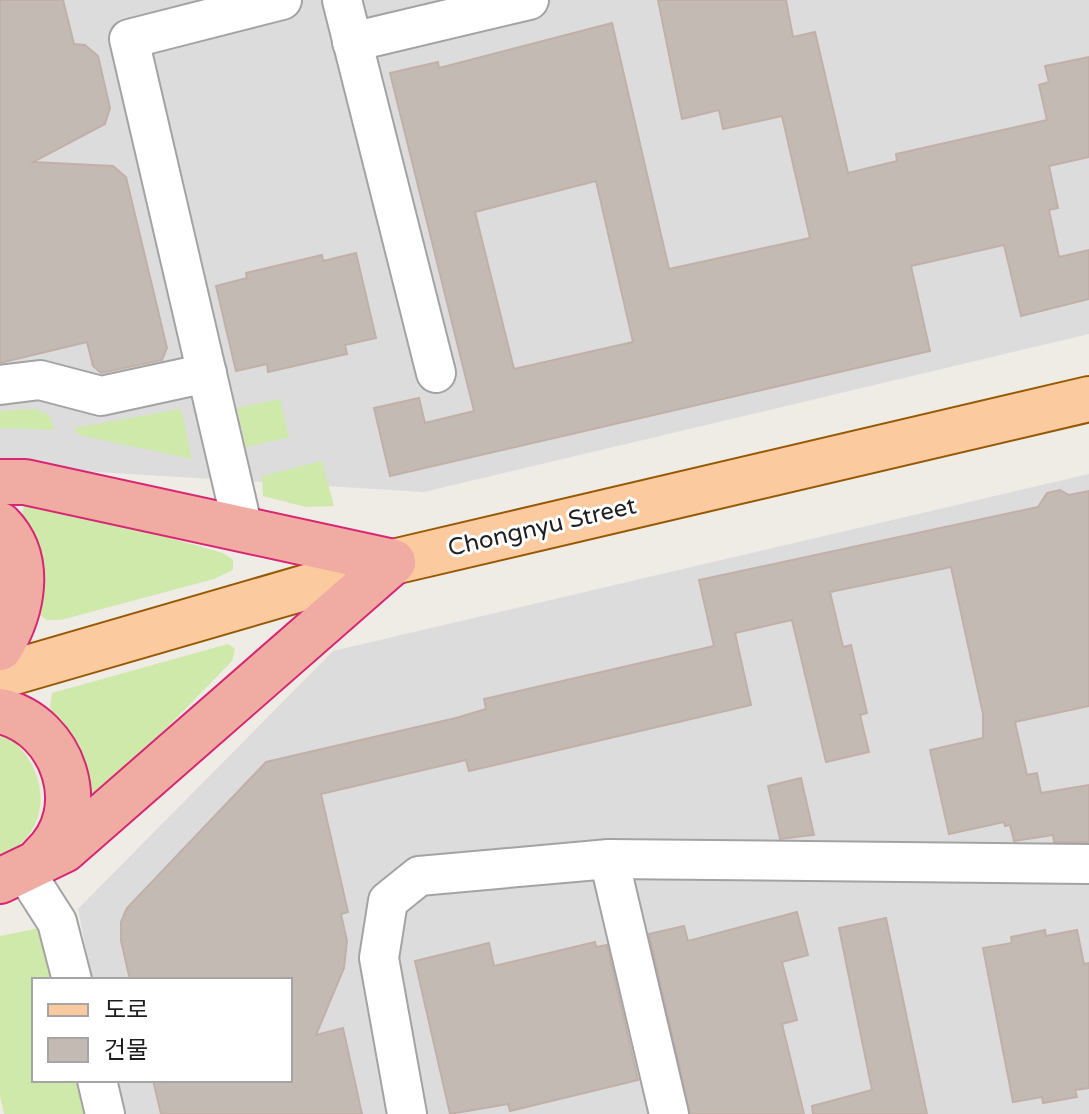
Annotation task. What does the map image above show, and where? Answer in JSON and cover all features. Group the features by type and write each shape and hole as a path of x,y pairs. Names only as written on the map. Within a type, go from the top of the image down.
{"highway":[{"path":"0,482 25,482 393,562"},
{"path":"0,525 19,561 22,591 16,621 0,648"},
{"path":"13,876 64,850 393,562"},
{"path":"0,711 15,714 39,729 56,750 67,776 69,804 62,831 46,854 13,876"}],"main road":[{"name":"Chongnyu Street","path":"0,676 393,562 1089,399"}],"street":[{"path":"243,529 129,39 282,0"},
{"path":"342,0 436,373"},
{"path":"352,42 529,0"},
{"path":"0,385 40,380 101,396 207,373"},
{"path":"407,1114 379,958 388,901 419,876 609,859 1089,864"},
{"path":"609,859 669,1114"},
{"path":"13,876 57,922 71,978"},
{"path":"97,1082 105,1114"}],"shaded area":[{"path":"0,0 1089,0 1089,334 424,492 0,466"},
{"path":"1089,474 1089,1114 120,1114 113,1082 292,1082 292,978 92,978 78,909 333,651"}],"green space":[{"path":"280,399 289,437 246,447 237,408"},
{"path":"34,409 49,415 55,430 0,428 0,411"},
{"path":"181,409 192,459 79,435 74,428"},
{"path":"322,461 334,506 306,507 263,496 262,476"},
{"path":"32,504 81,513 223,553 233,560 233,570 214,579 61,620 47,620 40,615 41,576 20,517 24,507"},
{"path":"228,644 235,649 232,661 104,792 89,792 69,736 50,707 52,693"},
{"path":"0,729 29,760 37,777 40,795 39,813 32,830 19,846 0,859"},
{"path":"44,927 56,978 32,978 32,1082 80,1082 88,1114 4,1114 0,1096 0,936"}],"building":[{"path":"0,0 63,0 74,44 85,45 98,56 110,108 105,124 33,162 113,166 126,177 167,348 162,360 101,373 93,366 87,342 0,363"},
{"path":"658,0 786,0 793,37 815,32 848,173 897,161 896,154 1047,120 1039,85 1049,82 1045,66 1089,57 1089,157 1049,166 1058,208 1049,210 1059,257 1089,250 1089,299 1021,316 1004,245 911,266 930,351 390,476 374,408 419,398 425,423 474,411 390,73 438,62 439,68 612,23 669,269 810,238 782,116 723,129 719,110 682,119","holes":["596,181 633,342 514,369 475,212"]},
{"path":"356,253 376,338 345,345 347,354 268,372 267,364 236,371 216,286 247,278 246,273 322,255 323,261"},
{"path":"1060,490 1069,495 1089,491 1089,706 1015,722 1027,775 1037,773 1041,793 1089,785 1089,842 1054,842 1053,835 1014,841 1010,825 1005,826 1004,822 949,834 930,750 983,738 983,714 951,567 830,592 843,647 851,645 867,713 860,715 869,752 826,762 792,620 735,633 751,705 469,771 466,760 321,794 348,912 341,914 347,941 344,968 316,1035 343,1028 362,1114 161,1114 153,1082 292,1082 292,978 130,978 121,941 121,922 127,908 266,762 456,718 486,709 484,699 714,646 699,580 1038,507 1047,493"},
{"path":"801,778 814,835 780,839 768,786"},
{"path":"797,912 808,955 782,962 797,1020 782,1024 804,1114 690,1114 649,934 684,926 688,941"},
{"path":"886,918 927,1114 813,1114 812,1106 872,1090 839,928"},
{"path":"1045,930 1046,936 1077,930 1084,964 1089,963 1089,1088 1075,1090 1077,1097 1043,1103 1042,1097 1013,1102 983,948 1012,943 1011,937"},
{"path":"595,942 596,947 607,945 638,1080 510,1111 508,1104 450,1114 415,961 489,943 494,966"}]}
